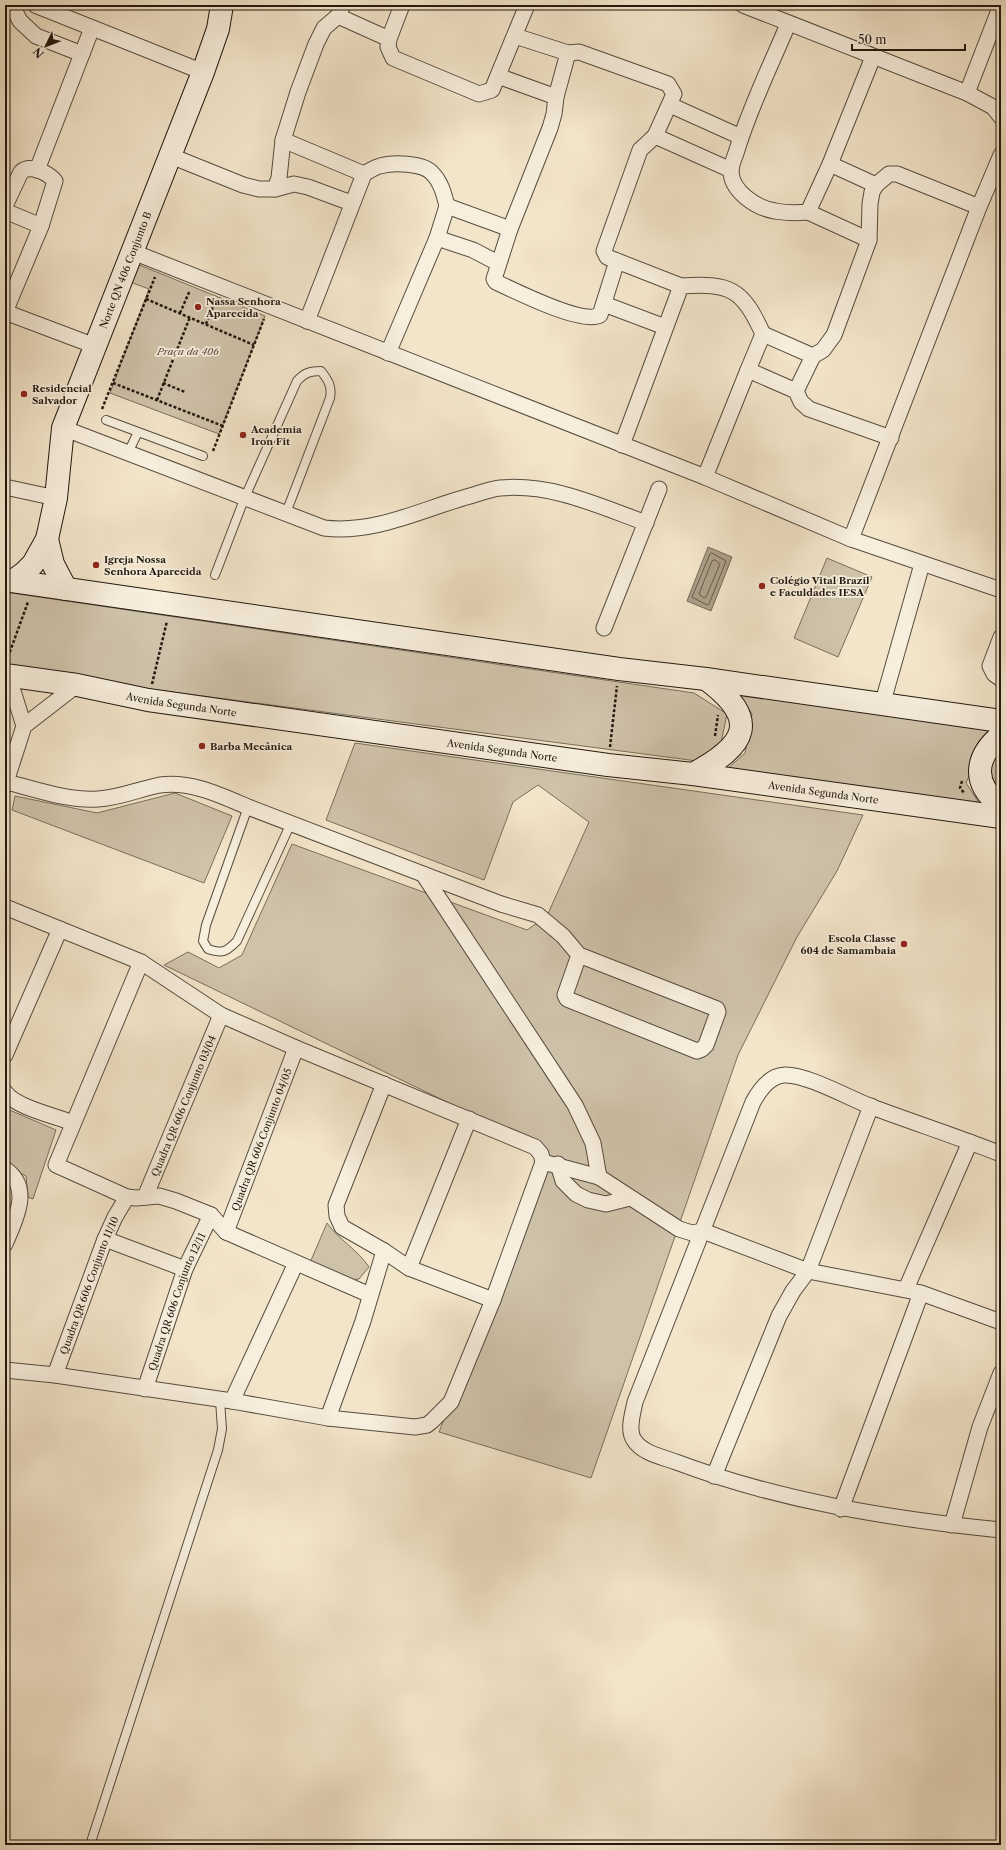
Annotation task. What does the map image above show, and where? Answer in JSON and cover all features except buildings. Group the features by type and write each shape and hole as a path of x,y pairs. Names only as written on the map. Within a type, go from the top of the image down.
{"main road":[{"name":"Norte QN 406 Conjunto B","path":"9,580 24,573 33,564 47,539 56,498 63,428 203,72 218,29 222,5"},
{"name":"Norte QN 406 Conjunto B","path":"47,539 54,564 66,589"},
{"path":"9,580 619,670 706,679 1001,722"},
{"name":"Avenida Segunda Norte","path":"7,669 148,700 608,765 693,774 1001,817"},
{"path":"693,774 724,755 733,747 740,734 740,720 735,706 723,692 706,679"},
{"path":"1001,735 990,744 983,755 980,770 982,783 989,796 1001,806"}],"street":[{"path":"12,5 20,21 36,36 82,54"},
{"path":"35,5 203,72"},
{"path":"402,5 389,39 388,47 393,58 479,94 492,90 527,5"},
{"path":"743,5 759,8 788,24 967,93 993,107 1001,117"},
{"path":"967,93 1001,5"},
{"path":"275,189 279,178 284,140 298,92 316,44 324,28 341,11 389,39"},
{"path":"788,24 741,137 731,170 733,183 742,195 758,205 773,211 792,213 808,212 869,240"},
{"path":"37,170 92,28"},
{"path":"515,36 568,53 579,52 668,84 674,94 655,136 640,150 604,251 607,257 681,286 705,284 720,286 735,292 752,309 763,334 813,356"},
{"path":"568,53 556,97 554,114 550,128 510,229 494,277 496,282 544,304 591,318 600,315 617,261"},
{"path":"808,212 830,164 873,57"},
{"path":"498,76 556,97"},
{"path":"670,105 741,137"},
{"path":"655,136 731,170"},
{"path":"284,140 364,174"},
{"path":"851,539 979,207 1001,155"},
{"path":"171,156 243,185 275,189 294,184 308,187 351,203"},
{"path":"306,321 351,203 364,174 380,166 398,163 418,166 431,171 439,182 447,206 437,238 388,353"},
{"path":"830,164 876,185"},
{"path":"5,206 21,172 28,168 37,170 53,178 55,183 41,226 5,312 95,346"},
{"path":"796,391 813,356 823,350 834,336 869,240 870,204 872,192 876,185 889,174 897,174 979,207"},
{"path":"447,206 510,229"},
{"path":"5,211 41,226"},
{"path":"437,238 473,250 498,262"},
{"path":"133,252 705,477 851,539 1001,590"},
{"path":"622,445 681,286"},
{"path":"604,304 665,327"},
{"path":"705,477 763,334"},
{"path":"748,370 796,391 801,402 809,409 891,438"},
{"path":"63,428 324,528 342,530 382,524 454,500 498,488 528,487 551,491 585,501 646,523"},
{"path":"5,487 56,498"},
{"path":"604,628 659,489"},
{"path":"882,705 922,564"},
{"path":"1001,637 990,666 994,674 1001,679"},
{"path":"7,669 24,726 6,783 73,799 110,798 161,785 194,787 216,793 248,807 501,904 538,915 564,936 579,955 717,1009 718,1012 706,1045 702,1050 697,1051 567,999 565,995 579,955"},
{"path":"24,726 77,685"},
{"path":"423,874 575,1105 592,1143 599,1177"},
{"path":"5,907 141,962 221,1015 296,1048 535,1147 541,1154 543,1162 493,1300 451,1402 427,1425 415,1427 328,1418 55,1375 5,1370"},
{"path":"5,1054 60,929"},
{"path":"141,962 56,1165 127,1197 136,1198 159,1196 211,1215 226,1232 370,1295"},
{"name":"Quadra QR 606 Conjunto 03/04","path":"145,1197 221,1015"},
{"name":"Quadra QR 606 Conjunto 04/05","path":"226,1232 296,1048"},
{"path":"1001,1154 795,1076 783,1075 772,1080 761,1089 753,1102 635,1402 630,1427 633,1440 642,1449 714,1476 841,1508 952,1525 1001,1530"},
{"path":"384,1084 336,1205 337,1216 342,1228 384,1251 409,1268 493,1300"},
{"path":"5,1092 12,1099 24,1105 73,1123"},
{"path":"714,1476 779,1316 793,1292 808,1271 871,1106"},
{"path":"409,1268 469,1119"},
{"path":"906,1289 970,1142"},
{"path":"543,1162 558,1164 599,1177 679,1229 692,1233 703,1231 808,1271 922,1293 1001,1322"},
{"path":"558,1164 563,1181 576,1194 588,1200 606,1204 630,1198"},
{"path":"5,1170 18,1182 21,1194 19,1209 5,1244"},
{"name":"Quadra QR 606 Conjunto 11/10","path":"55,1375 105,1239 115,1217 127,1197"},
{"name":"Quadra QR 606 Conjunto 12/11","path":"145,1389 185,1269 211,1215"},
{"path":"105,1239 185,1269"},
{"path":"328,1418 363,1321 384,1251"},
{"path":"226,1401 296,1263"},
{"path":"841,1508 922,1293"},
{"path":"952,1525 980,1427 1001,1373"}],"lane":[{"path":"215,575 245,497 297,381 303,374 311,371 321,372 327,379 331,389 330,398 286,513"},
{"path":"106,420 203,456"},
{"path":"128,453 138,432"},
{"path":"248,807 206,925 203,941 208,949 218,952 228,951 237,941 291,823"},
{"path":"90,1845 218,1450 226,1401"}],"path":[{"path":"102,411 157,272"},
{"path":"180,313 191,286"},
{"path":"206,324 217,296"},
{"path":"146,299 254,345"},
{"path":"212,453 265,316"},
{"path":"157,400 190,317"},
{"path":"114,383 223,426"},
{"path":"163,383 186,392"},
{"path":"7,669 30,598"},
{"path":"150,688 168,616"},
{"path":"608,765 619,670"},
{"path":"712,710 718,715 714,743"}],"green space":[{"name":"Praça da 406","path":"137,264 265,316 219,434 110,393 149,289 130,282"},
{"path":"827,558 872,577 838,657 794,638"},
{"path":"5,592 694,693 727,714 720,748 697,761 5,670"},
{"path":"739,694 1001,727 982,746 966,783 979,803 726,770 745,753 752,714"},
{"path":"355,743 863,815 837,871 797,937 738,1055 591,1478 439,1432 548,1151 164,965 188,952 219,968 242,955 292,844 527,930 547,916 589,822 538,785 513,802 484,880 326,820"},
{"path":"1001,748 1001,795 989,776 993,752"},
{"path":"175,793 232,816 204,883 12,810 15,796 97,813"},
{"path":"5,1108 56,1130 33,1199 28,1197 26,1176 5,1165"},
{"path":"327,1223 337,1235 365,1261 369,1267 359,1279 350,1280 309,1265"}],"water":[{"path":"708,547 732,557 711,611 687,601"}],"place":[{"name":"Nassa Senhora Aparecida","path":"198,307"},
{"name":"Residencial Salvador","path":"24,394"},
{"name":"Academia Iron Fit","path":"243,435"},
{"name":"Igreja Nossa Senhora Aparecida","path":"96,565"},
{"name":"Colégio Vital Brazil e Faculdades IESA","path":"762,586"},
{"name":"Barba Mecânica","path":"202,746"},
{"name":"Escola Classe 604 de Samambaia","path":"904,944"}]}
